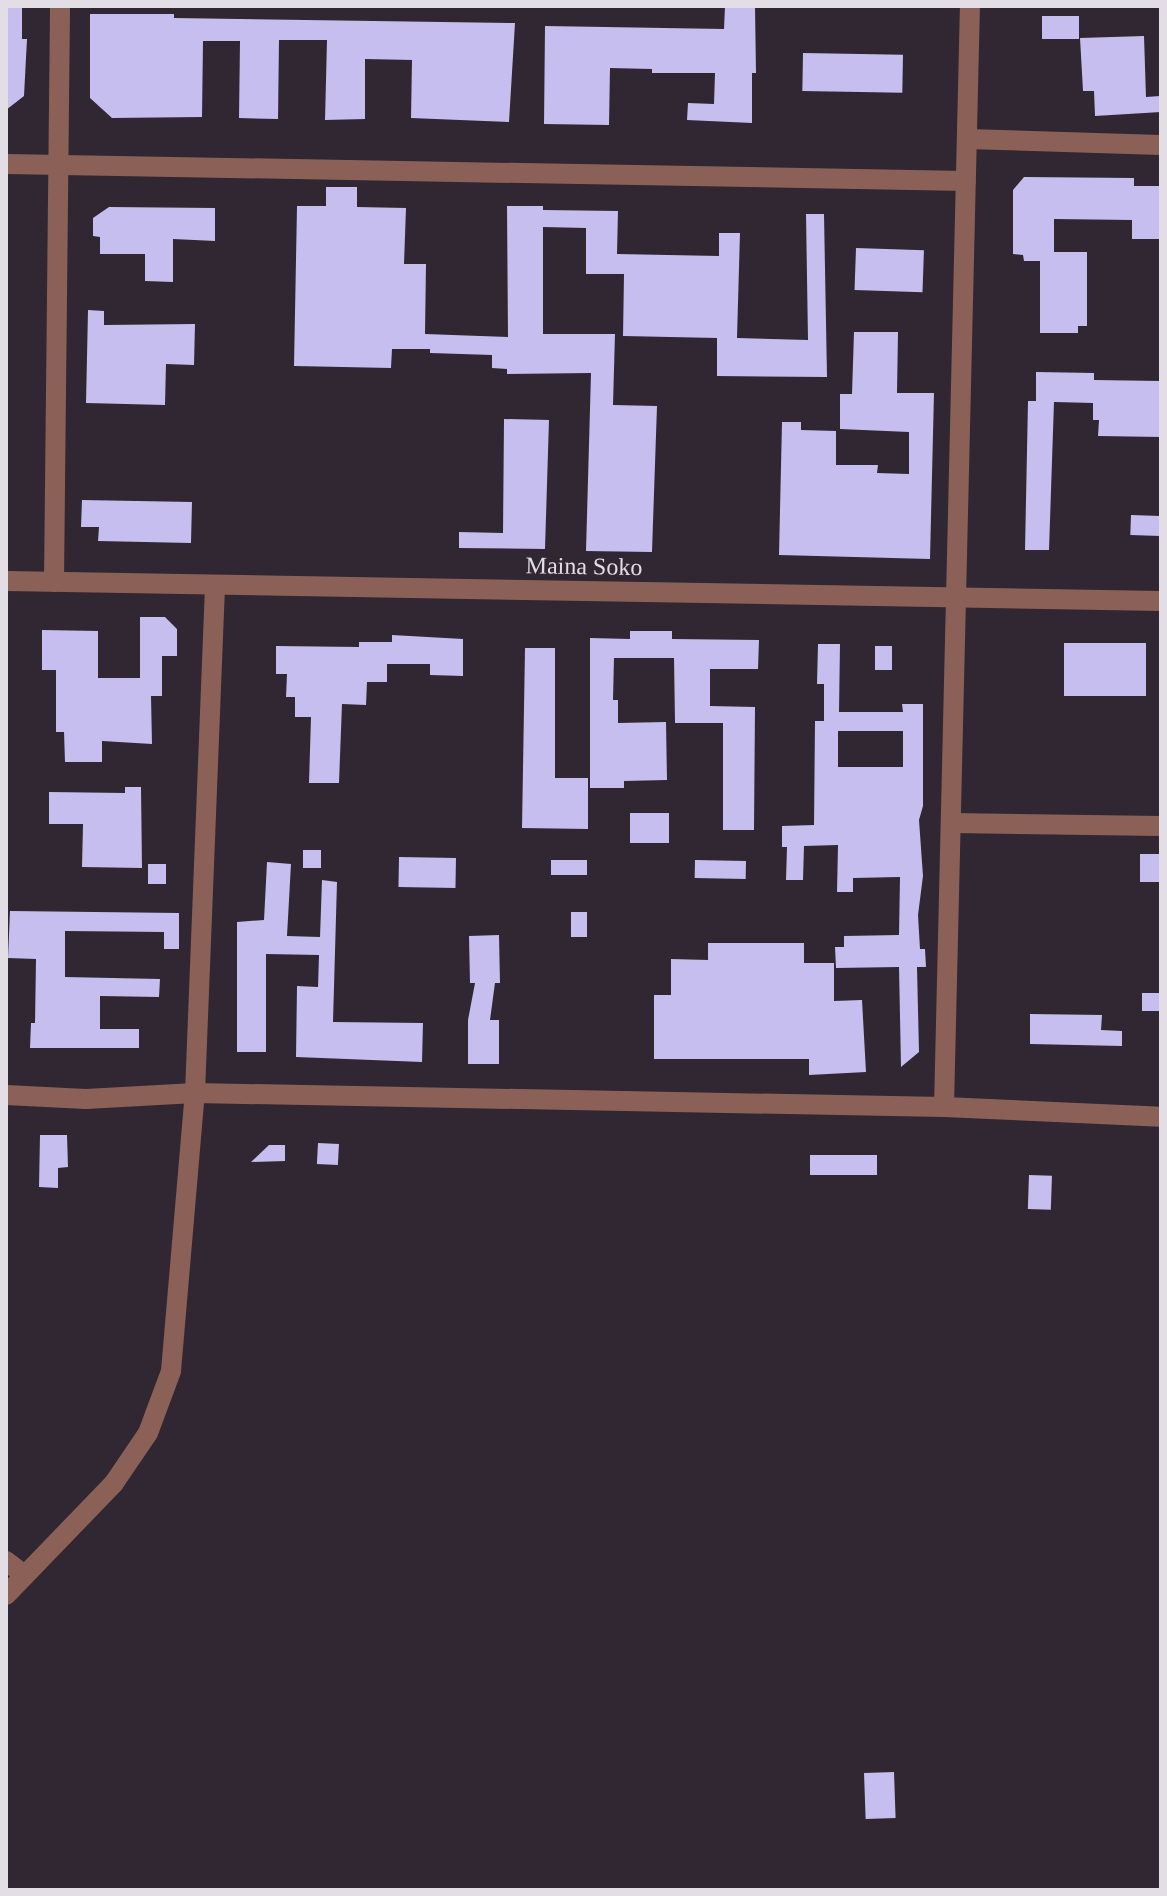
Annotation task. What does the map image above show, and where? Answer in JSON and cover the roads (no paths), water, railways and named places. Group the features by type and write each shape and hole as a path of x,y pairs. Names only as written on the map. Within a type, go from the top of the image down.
{"street":[{"path":"54,582 60,6"},
{"path":"944,1107 970,6"},
{"path":"967,139 1161,145"},
{"path":"6,164 966,181"},
{"name":"Maina Soko","path":"6,581 1161,601"},
{"path":"6,1595 14,1568 114,1483 148,1433 171,1371 195,1093 215,587"},
{"path":"951,823 1161,826"},
{"path":"6,1095 86,1099 195,1093 944,1107 1161,1117"}]}
